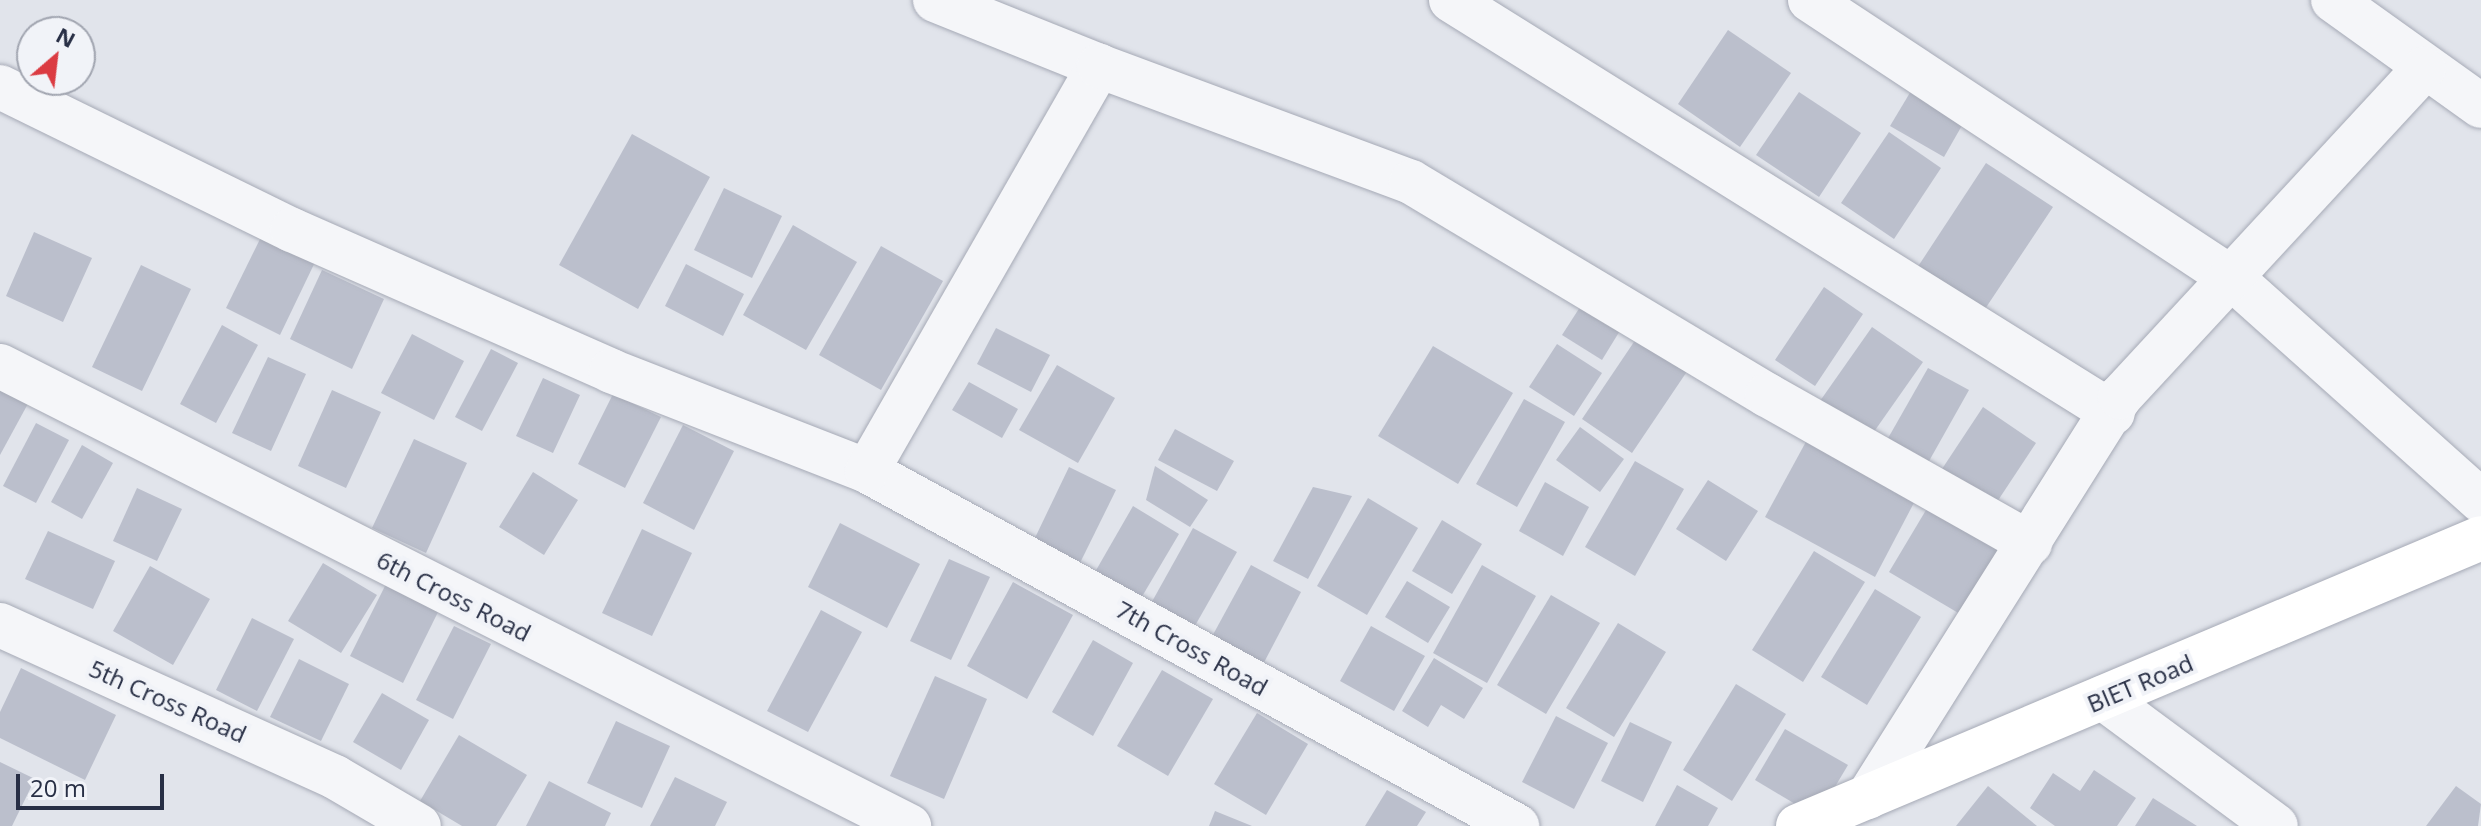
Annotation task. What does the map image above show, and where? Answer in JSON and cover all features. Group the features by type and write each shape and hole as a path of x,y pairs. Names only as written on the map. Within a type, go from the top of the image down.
{"street":[{"path":"935,0 1099,66 1411,182 1767,395 2030,543"},
{"path":"1451,0 2113,413"},
{"path":"1810,0 2233,279 2481,501"},
{"path":"2333,0 2424,69 2481,106"},
{"path":"867,471 1099,66"},
{"path":"1868,797 2113,413 2120,397 2233,279 2424,69"},
{"name":"7th Cross Road","path":"0,87 321,243 611,371 867,471 1517,826"},
{"name":"6th Cross Road","path":"0,366 909,826"},
{"name":"BIET Road","path":"1800,826 2481,538"},
{"name":"5th Cross Road","path":"0,625 335,777 419,826"},
{"path":"2103,698 2276,826"}],"building":[{"path":"1728,30 1791,73 1740,147 1678,104"},
{"path":"1911,91 1964,122 1944,157 1890,126"},
{"path":"1799,92 1861,133 1819,197 1756,155"},
{"path":"1889,132 1941,168 1894,239 1841,203"},
{"path":"632,134 710,177 638,309 559,265"},
{"path":"1986,163 2053,207 1983,312 1917,268"},
{"path":"724,188 782,216 752,278 694,250"},
{"path":"793,225 857,262 806,350 743,315"},
{"path":"34,232 92,258 63,322 6,296"},
{"path":"263,233 317,258 280,335 226,308"},
{"path":"881,246 943,281 881,390 819,355"},
{"path":"686,264 744,294 723,336 665,306"},
{"path":"141,265 191,289 142,391 92,367"},
{"path":"322,270 384,299 352,369 290,339"},
{"path":"1824,287 1863,314 1815,386 1775,360"},
{"path":"1582,304 1621,329 1602,360 1562,335"},
{"path":"222,325 258,345 216,423 180,404"},
{"path":"1872,327 1923,362 1871,436 1820,401"},
{"path":"996,328 1050,355 1031,392 977,364"},
{"path":"1640,333 1690,367 1632,453 1582,419"},
{"path":"412,334 464,361 434,420 381,393"},
{"path":"1557,344 1602,373 1574,416 1529,387"},
{"path":"1433,346 1513,393 1458,484 1378,436"},
{"path":"491,349 518,363 482,431 455,417"},
{"path":"268,357 306,374 271,451 232,433"},
{"path":"1057,365 1115,398 1078,463 1019,430"},
{"path":"1928,368 1969,390 1924,470 1883,447"},
{"path":"543,378 580,395 553,453 516,436"},
{"path":"969,382 1018,409 1002,438 952,410"},
{"path":"0,384 30,400 0,455"},
{"path":"332,390 381,412 346,488 298,466"},
{"path":"613,394 661,417 625,488 578,464"},
{"path":"1524,399 1565,422 1517,507 1476,484"},
{"path":"1983,407 2036,443 1991,511 1938,475"},
{"path":"36,423 69,440 36,503 3,486"},
{"path":"683,425 734,451 694,530 643,503"},
{"path":"1580,427 1624,459 1600,492 1556,460"},
{"path":"1175,429 1234,461 1217,491 1158,460"},
{"path":"1808,438 1917,497 1875,577 1765,517"},
{"path":"414,439 467,463 426,553 372,528"},
{"path":"82,445 113,463 82,519 51,502"},
{"path":"1635,461 1684,489 1635,576 1585,547"},
{"path":"1155,466 1208,500 1190,527 1146,500"},
{"path":"1069,467 1116,490 1079,565 1033,542"},
{"path":"533,472 578,500 544,555 499,527"},
{"path":"1708,480 1758,511 1726,561 1676,529"},
{"path":"1545,482 1589,507 1563,556 1519,531"},
{"path":"1313,487 1352,496 1308,579 1273,561"},
{"path":"137,488 182,509 157,561 113,541"},
{"path":"1368,498 1418,528 1367,615 1317,586"},
{"path":"1932,500 2003,542 1960,614 1889,572"},
{"path":"1133,506 1179,534 1137,605 1091,579"},
{"path":"1442,520 1482,544 1452,594 1412,571"},
{"path":"840,523 920,564 887,628 808,587"},
{"path":"1193,528 1237,552 1192,631 1149,607"},
{"path":"642,529 692,553 652,636 602,613"},
{"path":"48,531 115,561 93,609 25,579"},
{"path":"1814,551 1865,582 1803,682 1752,650"},
{"path":"949,559 990,577 951,660 910,641"},
{"path":"323,563 377,595 341,653 288,621"},
{"path":"1251,565 1301,592 1260,670 1209,642"},
{"path":"1482,565 1536,596 1487,683 1433,653"},
{"path":"150,566 210,599 173,665 113,631"},
{"path":"1407,581 1450,607 1428,643 1385,617"},
{"path":"1013,582 1073,615 1027,699 967,666"},
{"path":"386,584 439,610 403,683 350,656"},
{"path":"1875,589 1921,617 1867,705 1821,677"},
{"path":"1551,595 1600,623 1546,714 1497,685"},
{"path":"821,610 862,632 808,732 767,711"},
{"path":"252,618 294,639 257,711 216,690"},
{"path":"1618,623 1666,652 1614,737 1566,708"},
{"path":"454,626 491,644 453,719 416,700"},
{"path":"1371,626 1425,656 1394,711 1340,681"},
{"path":"1093,640 1133,663 1093,736 1052,712"},
{"path":"1434,658 1483,688 1464,719 1441,705 1428,727 1402,711"},
{"path":"299,659 349,684 321,741 270,717"},
{"path":"21,668 116,715 85,780 0,738 0,712"},
{"path":"1162,670 1213,699 1168,776 1117,746"},
{"path":"935,676 987,699 944,799 890,776"},
{"path":"1736,684 1786,714 1732,801 1683,770"},
{"path":"382,693 429,720 401,770 353,742"},
{"path":"1257,713 1308,744 1266,815 1214,784"},
{"path":"1556,716 1608,743 1574,809 1522,782"},
{"path":"616,721 670,746 642,808 587,783"},
{"path":"1630,722 1672,742 1643,802 1601,781"},
{"path":"1785,729 1848,765 1817,817 1755,780"},
{"path":"459,735 527,775 496,826 462,826 420,801"},
{"path":"0,762 35,779 12,826 0,826"},
{"path":"2094,770 2136,798 2117,826 2055,826 2030,808 2053,773 2080,791"},
{"path":"675,777 727,802 715,826 650,826"},
{"path":"549,781 611,813 605,826 526,826"},
{"path":"1677,785 1718,808 1708,826 1655,826"},
{"path":"1988,786 2037,826 1956,826"},
{"path":"2456,786 2481,804 2478,826 2426,826"},
{"path":"1387,790 1426,812 1417,826 1365,826"},
{"path":"2153,798 2197,826 2135,826"},
{"path":"1215,811 1252,826 1209,826"}]}
